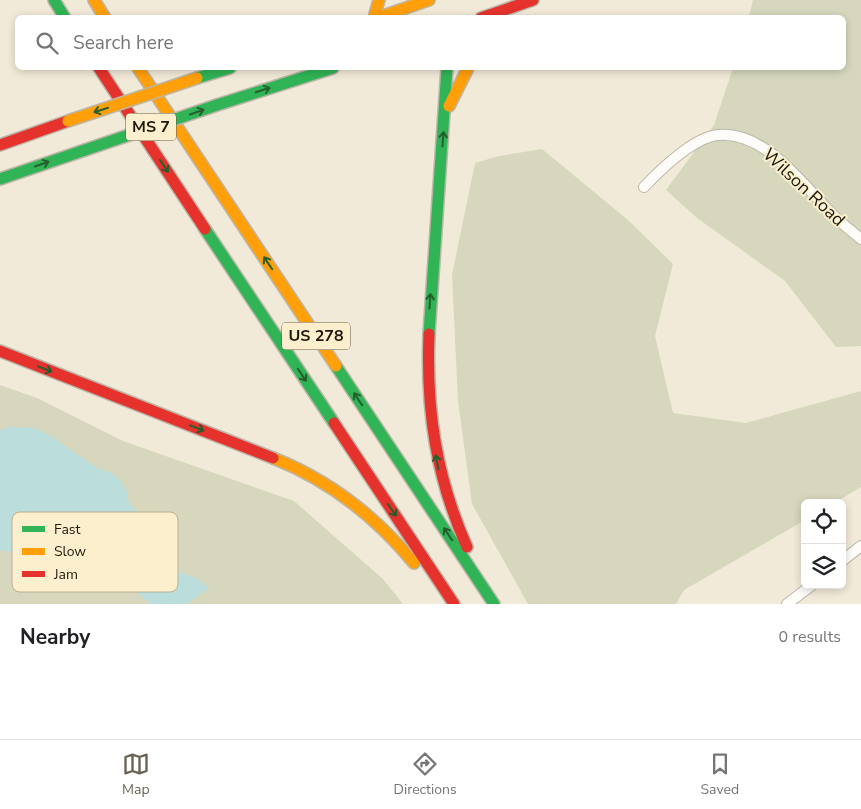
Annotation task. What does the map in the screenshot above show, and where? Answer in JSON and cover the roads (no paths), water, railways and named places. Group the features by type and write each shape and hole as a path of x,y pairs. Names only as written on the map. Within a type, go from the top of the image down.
{"highway":[{"path":"54,0 63,15"},
{"path":"94,0 103,15"},
{"path":"376,15 379,0"},
{"path":"385,15 429,0"},
{"path":"490,15 533,0"},
{"path":"526,15 548,0"},
{"path":"396,11 409,15"},
{"name":"US 278","path":"100,70 454,604"},
{"name":"US 278","path":"139,70 495,604"},
{"name":"MS 7","path":"0,144 223,70"},
{"path":"293,81 316,70"},
{"name":"MS 7","path":"0,179 217,105 327,70"},
{"path":"447,70 427,345 430,422 438,467 448,502 462,536 495,604"},
{"path":"444,119 453,94 467,70"},
{"path":"0,351 286,463 313,476 340,492 398,542 447,604"}],"street":[{"name":"Wilson Road","path":"644,187 661,169 699,142 718,135 743,138 766,149 794,174 835,217 861,238"},
{"path":"846,558 861,546"},
{"path":"787,604 807,589"}],"water":[{"path":"8,427 35,428 54,438 95,467 113,474 120,480 126,490 129,503 137,512 12,512 12,551 0,551 0,430"},
{"path":"178,572 196,578 209,588 187,604 151,604 136,592 178,592"}]}
